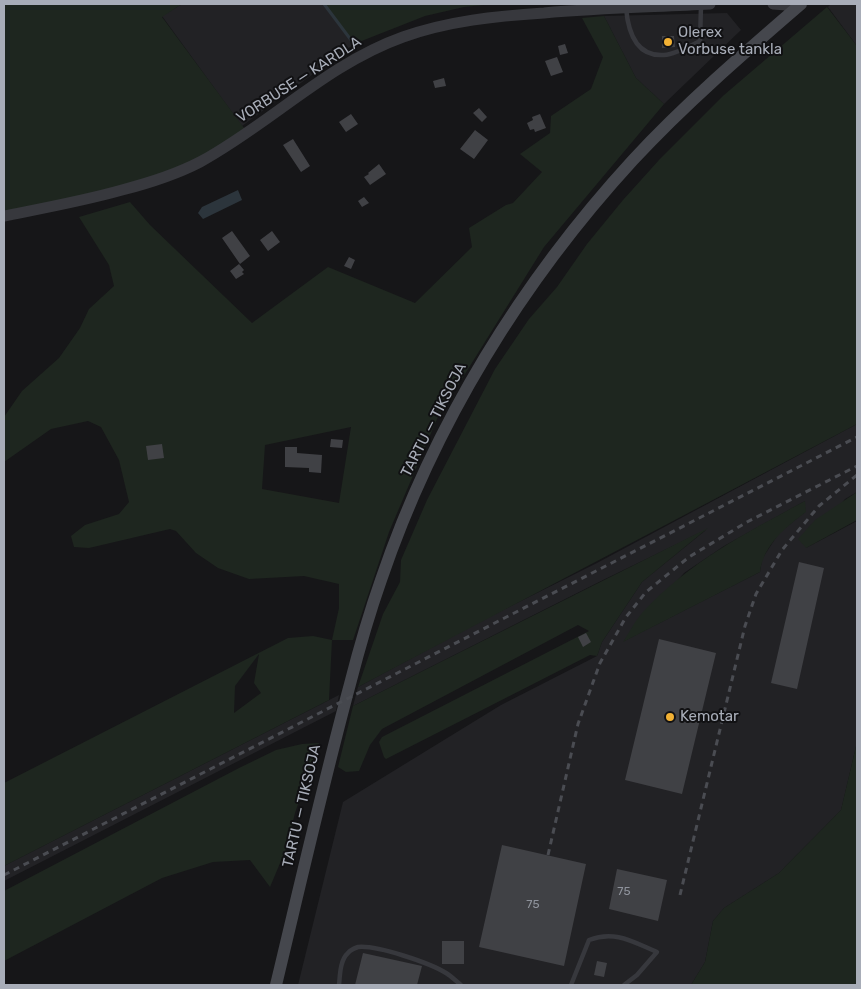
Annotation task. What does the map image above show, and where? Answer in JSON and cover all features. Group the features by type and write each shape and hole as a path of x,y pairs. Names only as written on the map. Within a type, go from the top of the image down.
{"main road":[{"name":"TARTU — TIKSOJA","path":"276,985 336,736 372,604 396,536 432,452 496,338 537,278 582,220 633,160 682,110 729,66 797,8"}],"street":[{"name":"VORBUSE — KARDLA","path":"4,216 78,202 163,179 208,157 371,50 403,37 463,22 505,16 710,4"},
{"path":"773,4 797,8"}],"lane":[{"path":"626,8 627,24 638,47 649,54 665,55 700,41 702,4"},
{"path":"572,985 589,940 602,935 623,937 657,952 637,975 624,985"},
{"path":"339,985 341,966 347,953 356,947 406,956 446,973 461,985"}],"shaded area":[{"path":"4,4 182,4 162,17 247,132 163,179 4,216"},
{"path":"182,4 324,4 354,44 242,126 162,16"},
{"path":"324,4 493,4 464,7 425,16 354,44"},
{"path":"831,4 857,4 857,46 828,7"},
{"path":"827,7 857,46 857,424 358,687 383,614 400,582 401,560 427,500 495,369 529,319 557,287 587,244 659,160 724,95"},
{"path":"727,13 741,30 664,104 636,78 604,16"},
{"path":"604,16 636,78 664,104 544,247 437,419 389,532 353,640 332,640 339,608 339,584 304,576 249,579 218,568 196,553 176,531 170,529 89,548 74,547 71,536 85,525 119,514 129,502 119,460 101,427 88,421 51,429 4,462 4,417 22,391 59,358 80,328 89,309 114,286 109,265 79,217 130,202 150,225 252,323 328,267 415,303 472,247 469,228 506,205 513,203 542,172 520,154 550,133 551,116 591,89 603,57 582,18","holes":["351,427 339,503 262,489 265,445"]},
{"path":"238,190 242,200 203,219 198,213 202,207"},
{"path":"857,424 857,492 845,499 806,548 857,521 857,742 841,810 779,873 724,908 713,921 705,962 691,985 298,985 343,802 501,705 597,656 602,642 642,582 706,530 353,706 358,687 473,625 597,563","holes":["805,501 805,512 779,533 762,559 760,572 624,641 684,573 724,546"]},
{"path":"857,492 857,520 806,548 798,539 815,520"},
{"path":"805,501 806,512 777,537 766,553 760,572 623,642 642,613 679,578 739,537"},
{"path":"708,528 642,582 602,642 597,656 590,655 386,759 384,757 379,742 382,737 589,631 578,625 382,729 370,745 359,771 346,772 338,767 353,706"},
{"path":"313,636 332,640 329,700 4,866 4,783 288,638","holes":["259,654 254,683 261,693 234,713 235,686"]},
{"path":"339,695 336,711 4,881 4,866"},
{"path":"857,742 857,985 691,985 705,962 713,921 724,908 779,873 841,810"},
{"path":"319,743 295,813 286,849 270,887 250,860 213,862 162,878 4,961 4,891 276,750 302,744"}],"building":[{"name":"Olerex Vorbuse tankla","path":"662,36 674,36 675,47 662,48"},
{"path":"565,44 568,53 560,55 558,46"},
{"path":"557,57 563,72 551,76 545,61"},
{"path":"444,78 446,86 435,88 433,81"},
{"path":"479,108 487,117 482,122 473,113"},
{"path":"351,114 358,124 346,132 339,122"},
{"path":"540,114 546,128 535,132 534,129 530,130 527,123 533,120 532,117"},
{"path":"475,130 488,140 474,159 460,149"},
{"path":"293,139 310,166 301,172 283,145"},
{"path":"379,164 386,174 370,185 364,177"},
{"path":"364,197 369,203 362,207 358,201"},
{"path":"232,231 250,256 240,264 222,238"},
{"path":"272,231 280,242 268,251 260,240"},
{"path":"349,257 355,260 351,269 344,266"},
{"path":"239,264 244,270 242,272 244,274 236,279 230,271"},
{"path":"331,439 343,440 342,448 330,447"},
{"path":"162,444 164,458 148,460 146,446"},
{"path":"285,447 297,447 297,453 322,455 321,473 309,472 309,468 285,467"},
{"path":"799,562 824,568 797,689 771,683"},
{"path":"586,633 591,642 583,647 578,637"},
{"name":"Kemotar","path":"659,639 716,653 682,794 625,780"},
{"path":"502,845 586,864 564,966 479,947"},
{"path":"617,869 667,880 658,921 609,909"},
{"path":"442,941 464,941 464,964 442,964"},
{"path":"363,953 422,966 417,985 355,985"},
{"path":"597,961 607,963 604,977 594,975"}],"waterway":[{"path":"324,4 354,44"}],"railway":[{"path":"4,875 857,437"},
{"path":"548,855 578,724 600,663 626,617 646,592 689,557 747,522 857,466"},
{"path":"680,895 745,626 756,594 782,550 819,506 857,475"}],"place":[{"name":"Olerex Vorbuse tankla","path":"668,42"},
{"name":"Kemotar","path":"670,717"}]}
